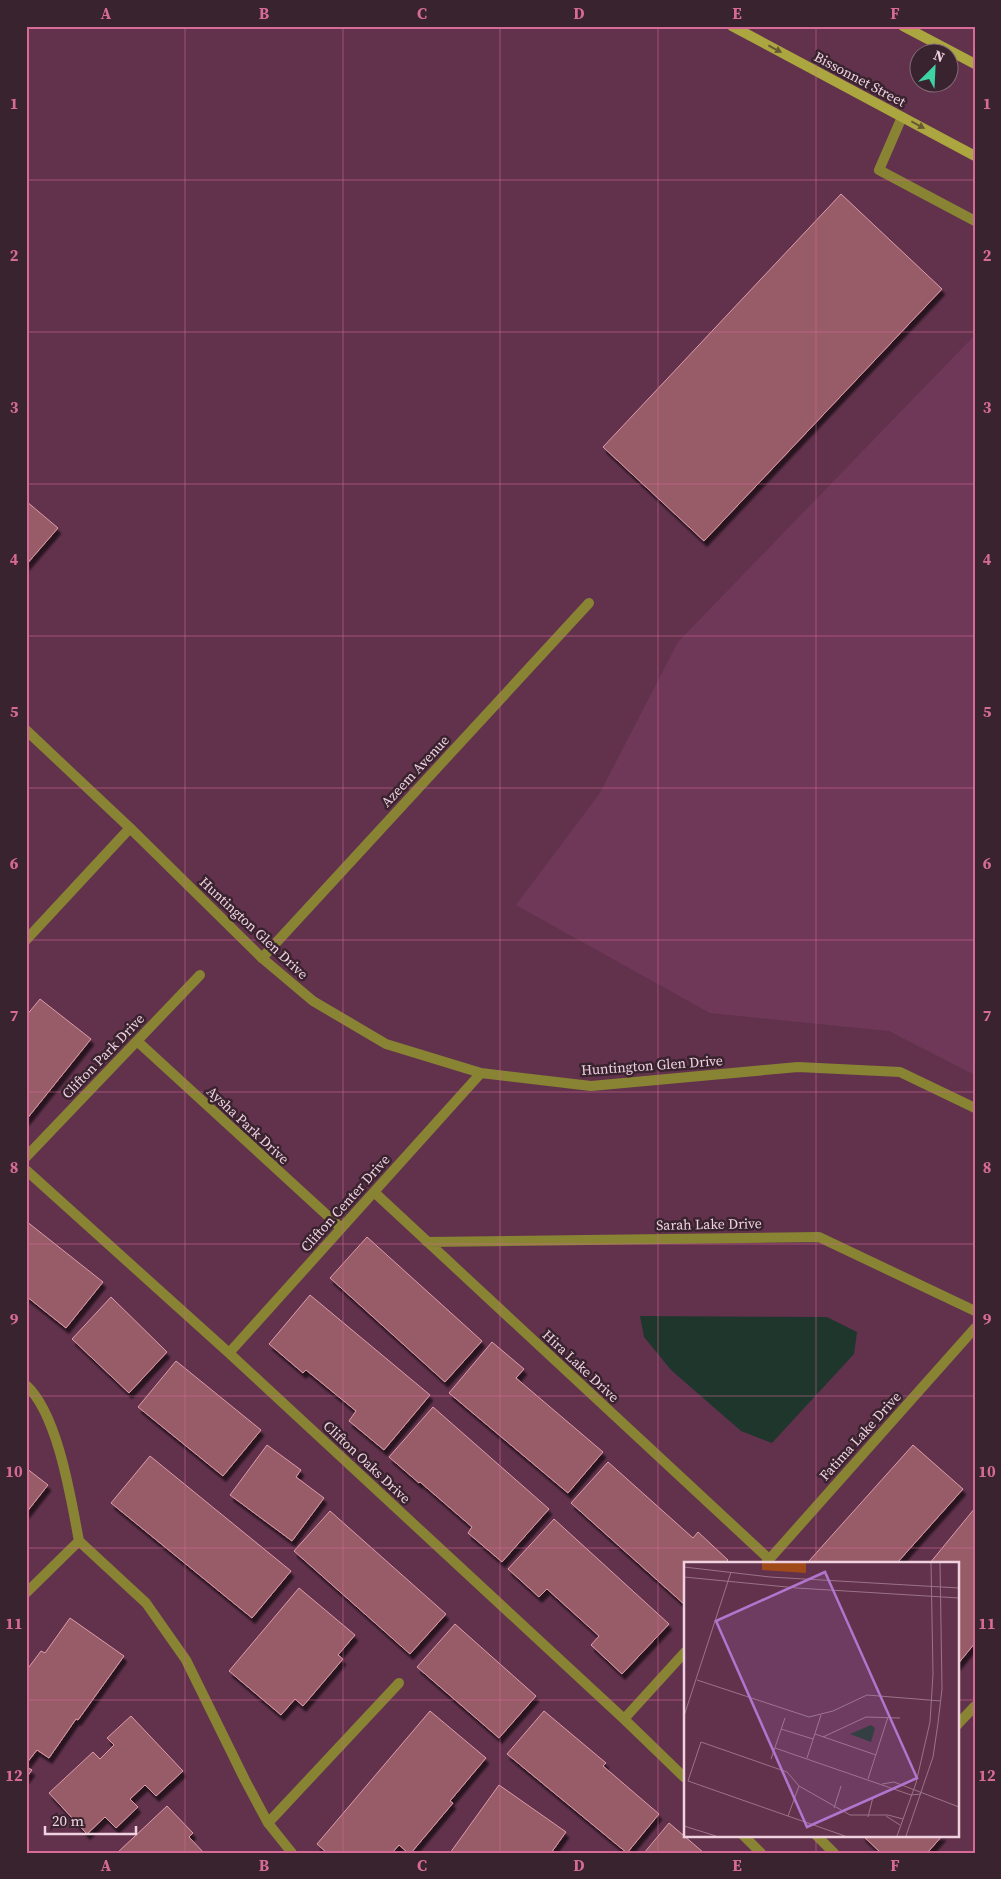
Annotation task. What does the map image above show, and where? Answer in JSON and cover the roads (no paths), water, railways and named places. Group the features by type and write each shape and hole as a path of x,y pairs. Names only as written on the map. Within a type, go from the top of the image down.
{"main road":[{"name":"Bissonnet Street","path":"732,26 975,156"},
{"path":"903,26 975,64"}],"street":[{"path":"902,117 879,170 975,221"},
{"name":"Azeem Avenue","path":"262,958 589,603"},
{"name":"Huntington Glen Drive","path":"26,730 130,828 262,958 313,1001 386,1044 481,1073 591,1086 798,1067 900,1072 975,1108"},
{"path":"26,940 130,828"},
{"name":"Clifton Park Drive","path":"26,1157 200,975"},
{"name":"Aysha Park Drive","path":"137,1041 340,1228"},
{"name":"Clifton Center Drive","path":"229,1353 481,1073"},
{"name":"Clifton Oaks Drive","path":"26,1170 229,1353 624,1719 684,1777"},
{"name":"Hira Lake Drive","path":"374,1192 767,1561"},
{"name":"Sarah Lake Drive","path":"427,1242 820,1237 975,1312"},
{"name":"Fatima Lake Drive","path":"767,1561 975,1328"},
{"path":"26,1385 35,1393 51,1428 66,1476 79,1541 146,1603 186,1660 268,1823 292,1853"},
{"path":"26,1593 79,1541"},
{"path":"624,1719 684,1653"},
{"path":"268,1823 399,1683"},
{"path":"958,1724 975,1706"},
{"path":"744,1836 761,1853"},
{"path":"817,1836 834,1853"}]}
